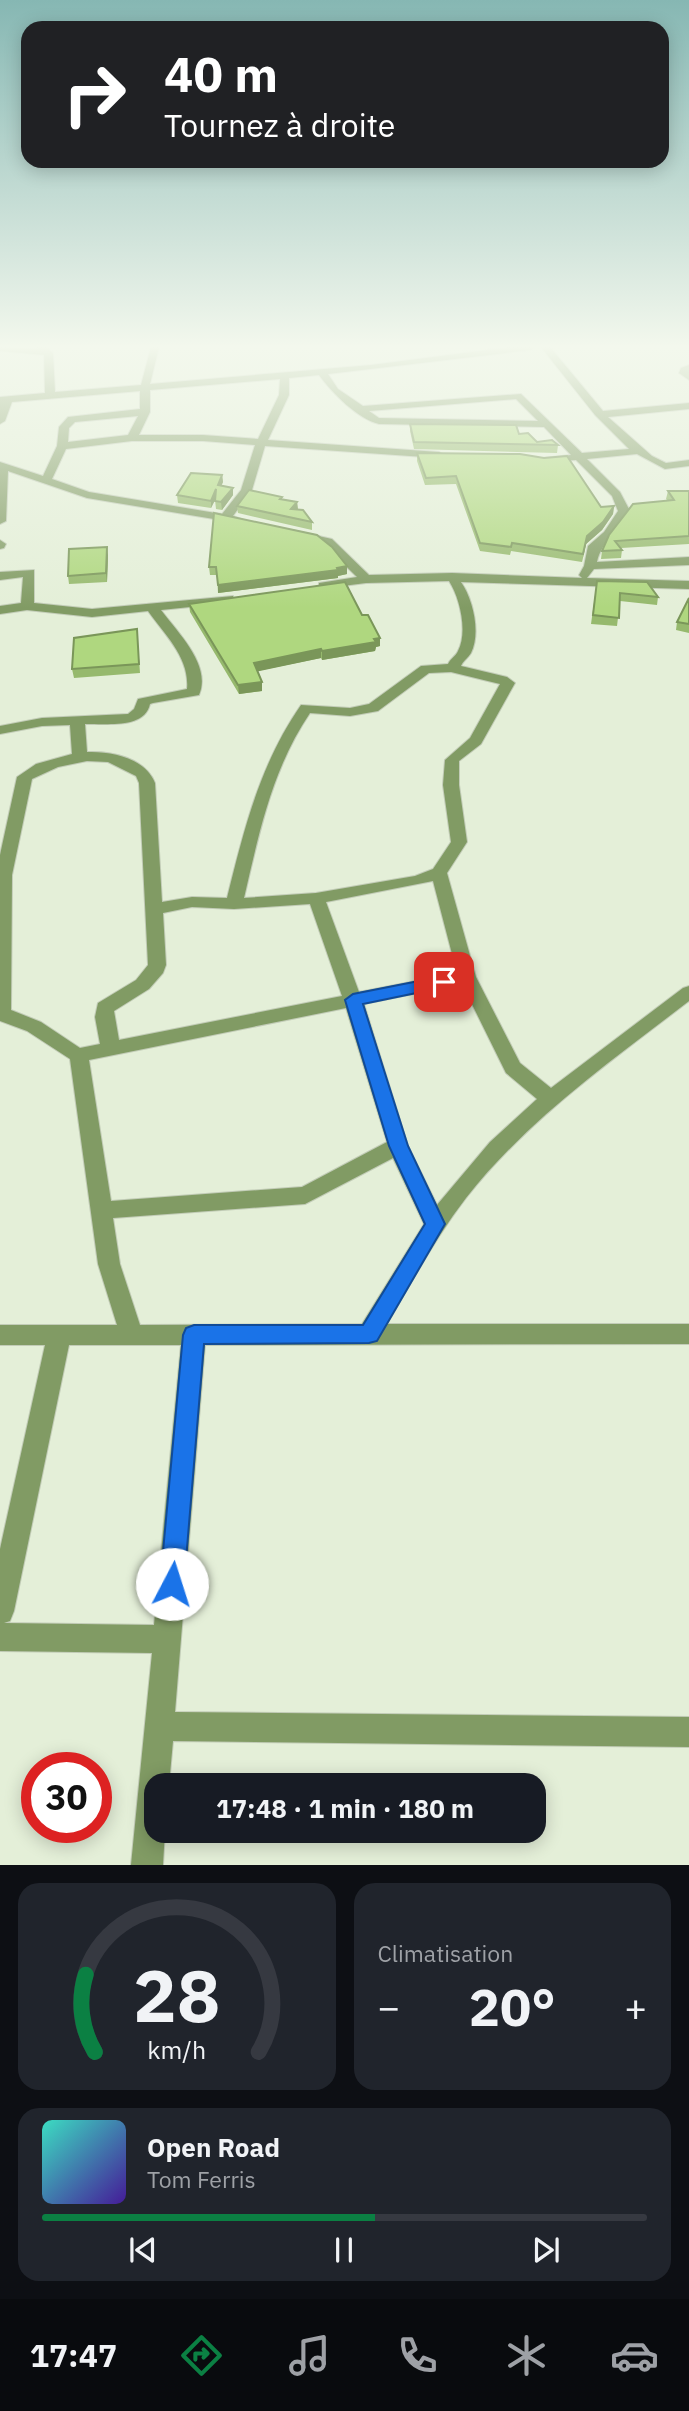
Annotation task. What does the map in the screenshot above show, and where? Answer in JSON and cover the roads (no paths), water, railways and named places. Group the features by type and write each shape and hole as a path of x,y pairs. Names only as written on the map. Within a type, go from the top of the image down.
{"street":[{"path":"46,481 62,446 63,434"},
{"path":"132,438 134,434"},
{"path":"226,517 246,490 265,434"},
{"path":"555,434 615,493 624,511 608,534 594,546 590,566 582,582"},
{"path":"620,434 664,466 689,463"},
{"path":"62,446 132,438 203,438 455,455"},
{"path":"534,460 639,450"},
{"path":"0,521 3,506 1,466 87,495 252,523"},
{"path":"288,531 310,534 328,541 366,579"},
{"path":"590,566 689,561"},
{"path":"0,576 30,573 27,606"},
{"path":"452,577 467,599 469,614 466,652 455,662 454,668"},
{"path":"312,587 366,579 452,577 689,585"},
{"path":"0,610 27,606 92,613 244,597"},
{"path":"0,730 77,719 131,718 141,711 144,702 150,699 195,691 191,664 185,652 152,607"},
{"path":"153,909 192,902 234,904 316,898 418,881 439,873 459,842 451,785 452,760 476,741 508,683 499,679 462,674 454,668 426,669 373,708 363,711 306,708 289,730 267,774 234,904"},
{"path":"77,719 80,759"},
{"path":"111,1048 104,1017 105,1008 155,973 157,932 153,909 147,783 143,773 105,756 59,760 32,771 25,777 4,874 2,1013 7,1018 39,1030 69,1052 79,1055 467,977"},
{"path":"439,873 467,977 513,1068 550,1098"},
{"path":"316,898 353,1000 398,1146 435,1224"},
{"path":"369,1334 435,1224 474,1173 550,1098 689,992"},
{"path":"79,1055 109,1264 132,1335"},
{"path":"102,1210 305,1195 398,1146"},
{"path":"0,1335 689,1334"},
{"path":"0,1611 59,1335"},
{"path":"147,1865 194,1335"},
{"path":"0,1637 167,1639"},
{"path":"160,1726 689,1732"}]}
